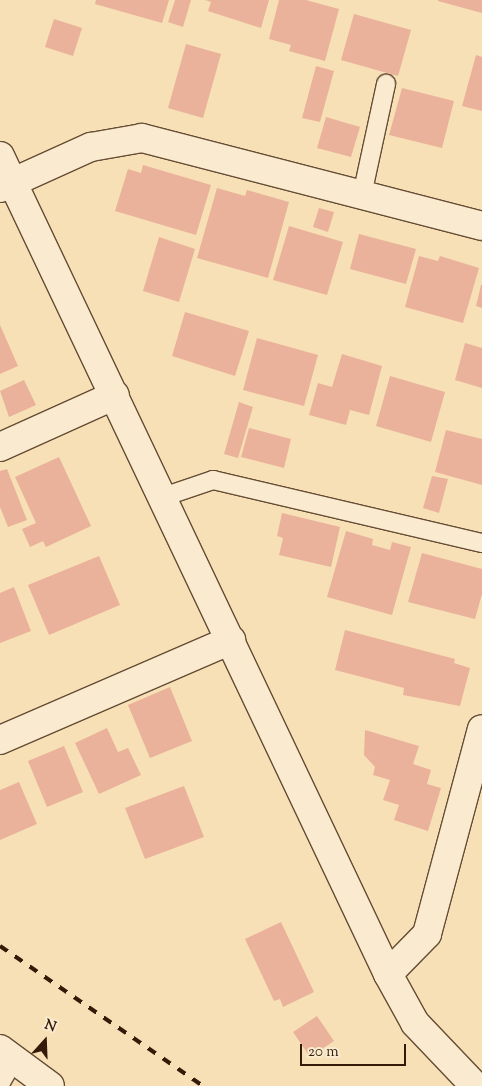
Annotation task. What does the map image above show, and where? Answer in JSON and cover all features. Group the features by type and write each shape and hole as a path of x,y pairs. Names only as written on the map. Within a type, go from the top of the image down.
{"street":[{"path":"7,185 90,147 142,138 482,226"},
{"path":"0,156 7,185 115,395 388,974 415,1023 475,1086"},
{"path":"0,447 115,395"},
{"path":"0,740 231,640"},
{"path":"388,974 428,934 482,729"},
{"path":"7,1055 50,1086"}],"lane":[{"path":"362,195 386,84"},
{"path":"163,497 212,480 482,543"},
{"path":"0,1084 7,1055"}],"building":[{"path":"96,0 169,0 162,23 95,4"},
{"path":"175,0 191,0 183,27 168,22"},
{"path":"205,0 269,0 261,28 208,11 211,2"},
{"path":"279,0 306,0 339,9 325,61 289,51 291,45 269,39"},
{"path":"482,0 482,13 438,1"},
{"path":"354,14 411,30 398,76 341,60"},
{"path":"54,19 82,28 73,56 45,47"},
{"path":"186,44 221,54 203,118 168,108"},
{"path":"476,55 482,57 482,111 462,106"},
{"path":"316,66 334,71 320,122 302,118"},
{"path":"402,88 454,101 442,148 389,135"},
{"path":"326,117 360,127 351,157 317,148"},
{"path":"143,165 211,185 196,235 115,211 128,169 141,173"},
{"path":"217,188 245,196 247,190 289,202 268,278 197,258"},
{"path":"319,208 334,212 328,232 313,227"},
{"path":"289,226 343,242 327,295 273,280"},
{"path":"359,234 416,249 406,284 350,269"},
{"path":"159,237 195,249 179,302 143,291"},
{"path":"419,256 438,261 440,256 479,268 463,323 405,307"},
{"path":"482,285 482,308 476,306"},
{"path":"185,312 249,331 235,376 172,356"},
{"path":"0,325 18,366 0,374"},
{"path":"257,338 318,355 304,406 243,390"},
{"path":"465,343 482,348 482,388 455,380"},
{"path":"342,354 382,366 369,415 350,410 346,425 309,415 318,383 332,387"},
{"path":"390,376 445,392 431,442 376,426"},
{"path":"24,380 36,405 9,417 0,391"},
{"path":"239,402 253,407 238,458 224,454"},
{"path":"249,428 291,439 284,468 241,457"},
{"path":"446,430 482,439 482,485 435,472"},
{"path":"59,457 91,526 46,547 43,541 30,547 22,529 36,523 15,477"},
{"path":"7,469 27,520 8,527 0,507 0,471"},
{"path":"432,476 448,479 439,513 423,508"},
{"path":"282,513 340,527 331,567 279,555 283,538 277,536"},
{"path":"346,531 373,539 372,545 390,550 392,542 411,547 392,615 327,597"},
{"path":"422,553 482,569 482,594 475,619 408,602"},
{"path":"99,556 120,605 49,635 28,585"},
{"path":"14,587 31,631 0,643 0,593"},
{"path":"345,630 455,659 454,663 470,668 460,706 403,695 404,688 335,670"},
{"path":"170,687 192,741 150,758 128,705"},
{"path":"107,728 118,752 128,748 141,775 99,794 75,743"},
{"path":"365,730 419,746 413,764 431,770 427,784 441,788 428,831 394,820 399,805 383,800 390,780 373,775 375,767 364,755"},
{"path":"64,746 83,792 47,807 28,761"},
{"path":"19,782 37,824 0,840 0,790"},
{"path":"184,786 204,837 145,859 125,808"},
{"path":"281,922 314,992 283,1007 280,999 274,1001 245,939"},
{"path":"317,1016 334,1041 310,1057 293,1032"}],"railway":[{"path":"0,946 203,1086"}]}
